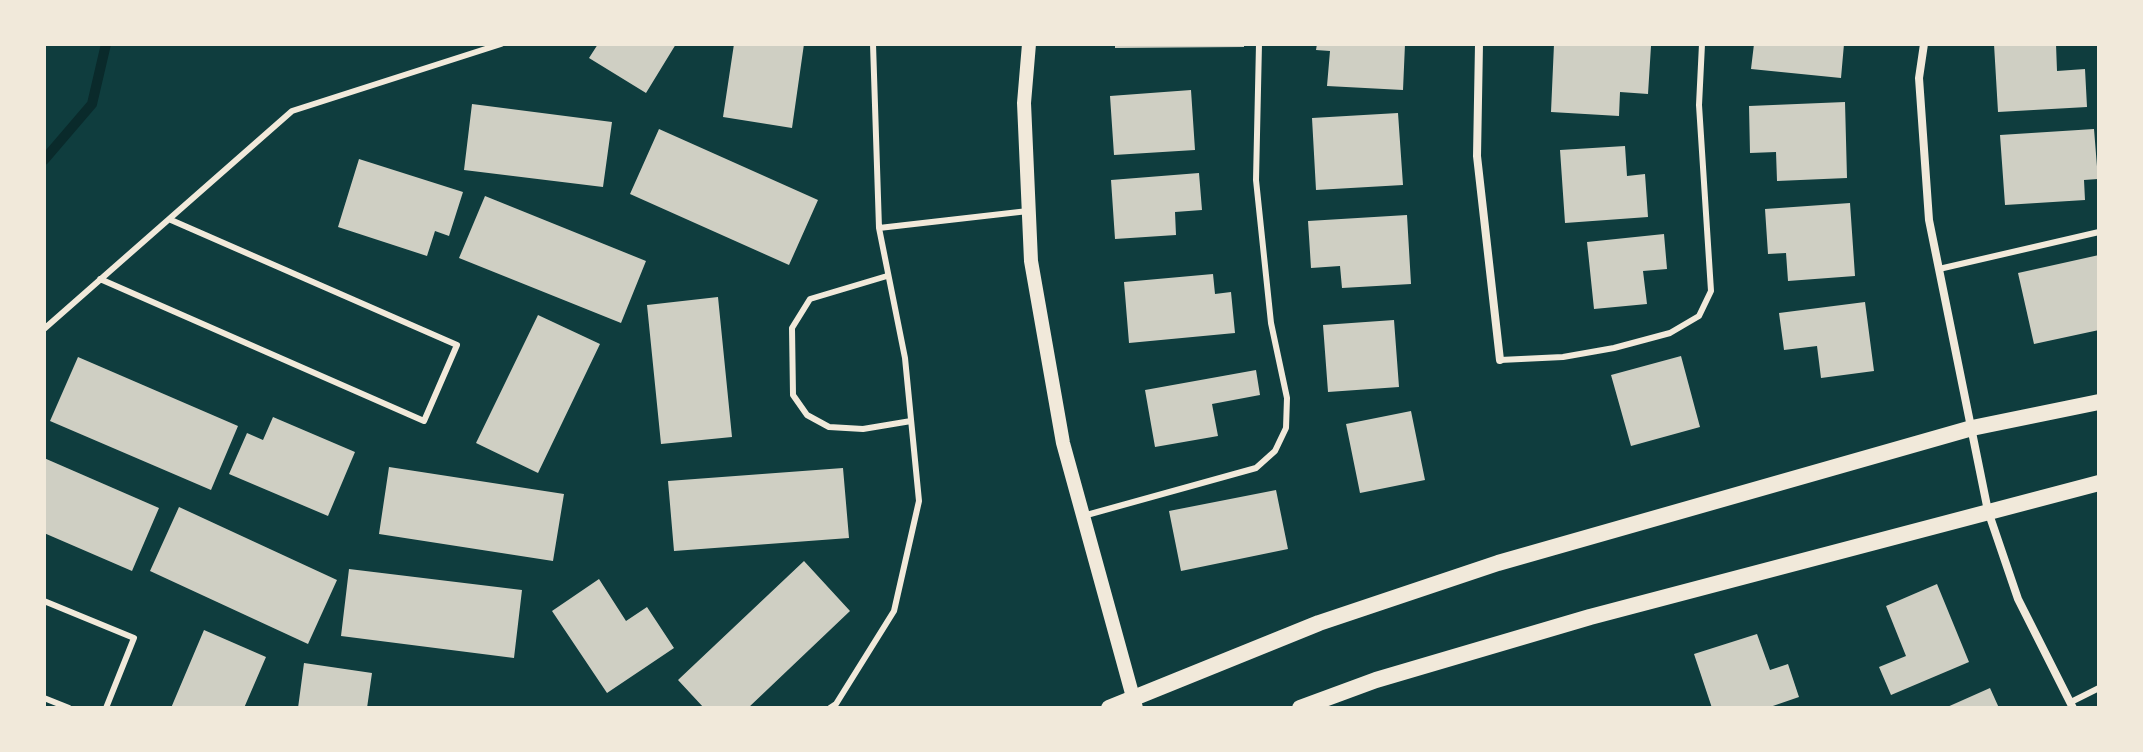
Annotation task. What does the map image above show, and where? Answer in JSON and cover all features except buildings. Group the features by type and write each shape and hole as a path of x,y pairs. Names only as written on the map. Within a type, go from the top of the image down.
{"main road":[{"path":"1109,708 1134,703 1319,623 1498,563 1972,428 2099,402"},
{"path":"1300,708 1376,680 1590,617 2099,483"}],"street":[{"path":"1029,44 1024,103 1031,261 1063,443 1134,703"},
{"path":"1479,44 1477,156 1500,360"},
{"path":"1924,44 1919,78 1929,220 1988,511 2018,599 2072,705"}],"lane":[{"path":"44,329 292,111 501,44"},
{"path":"830,708 836,704 894,611 919,501 905,358 879,228 872,95 873,44"},
{"path":"1082,516 1256,468 1275,451 1286,428 1287,398 1271,323 1256,180 1259,44"},
{"path":"1500,360 1563,357 1614,348 1670,333 1699,316 1711,291 1699,105 1702,44"},
{"path":"879,228 1028,211"},
{"path":"100,279 424,421 457,345 171,220"},
{"path":"1939,269 2099,232"},
{"path":"887,276 810,299 792,328 793,395 807,415 829,427 863,429 911,421"},
{"path":"44,601 134,638 106,708"},
{"path":"2072,705 2099,688"},
{"path":"44,698 69,708"}],"waterway":[{"path":"44,160 92,104 106,44"}]}
